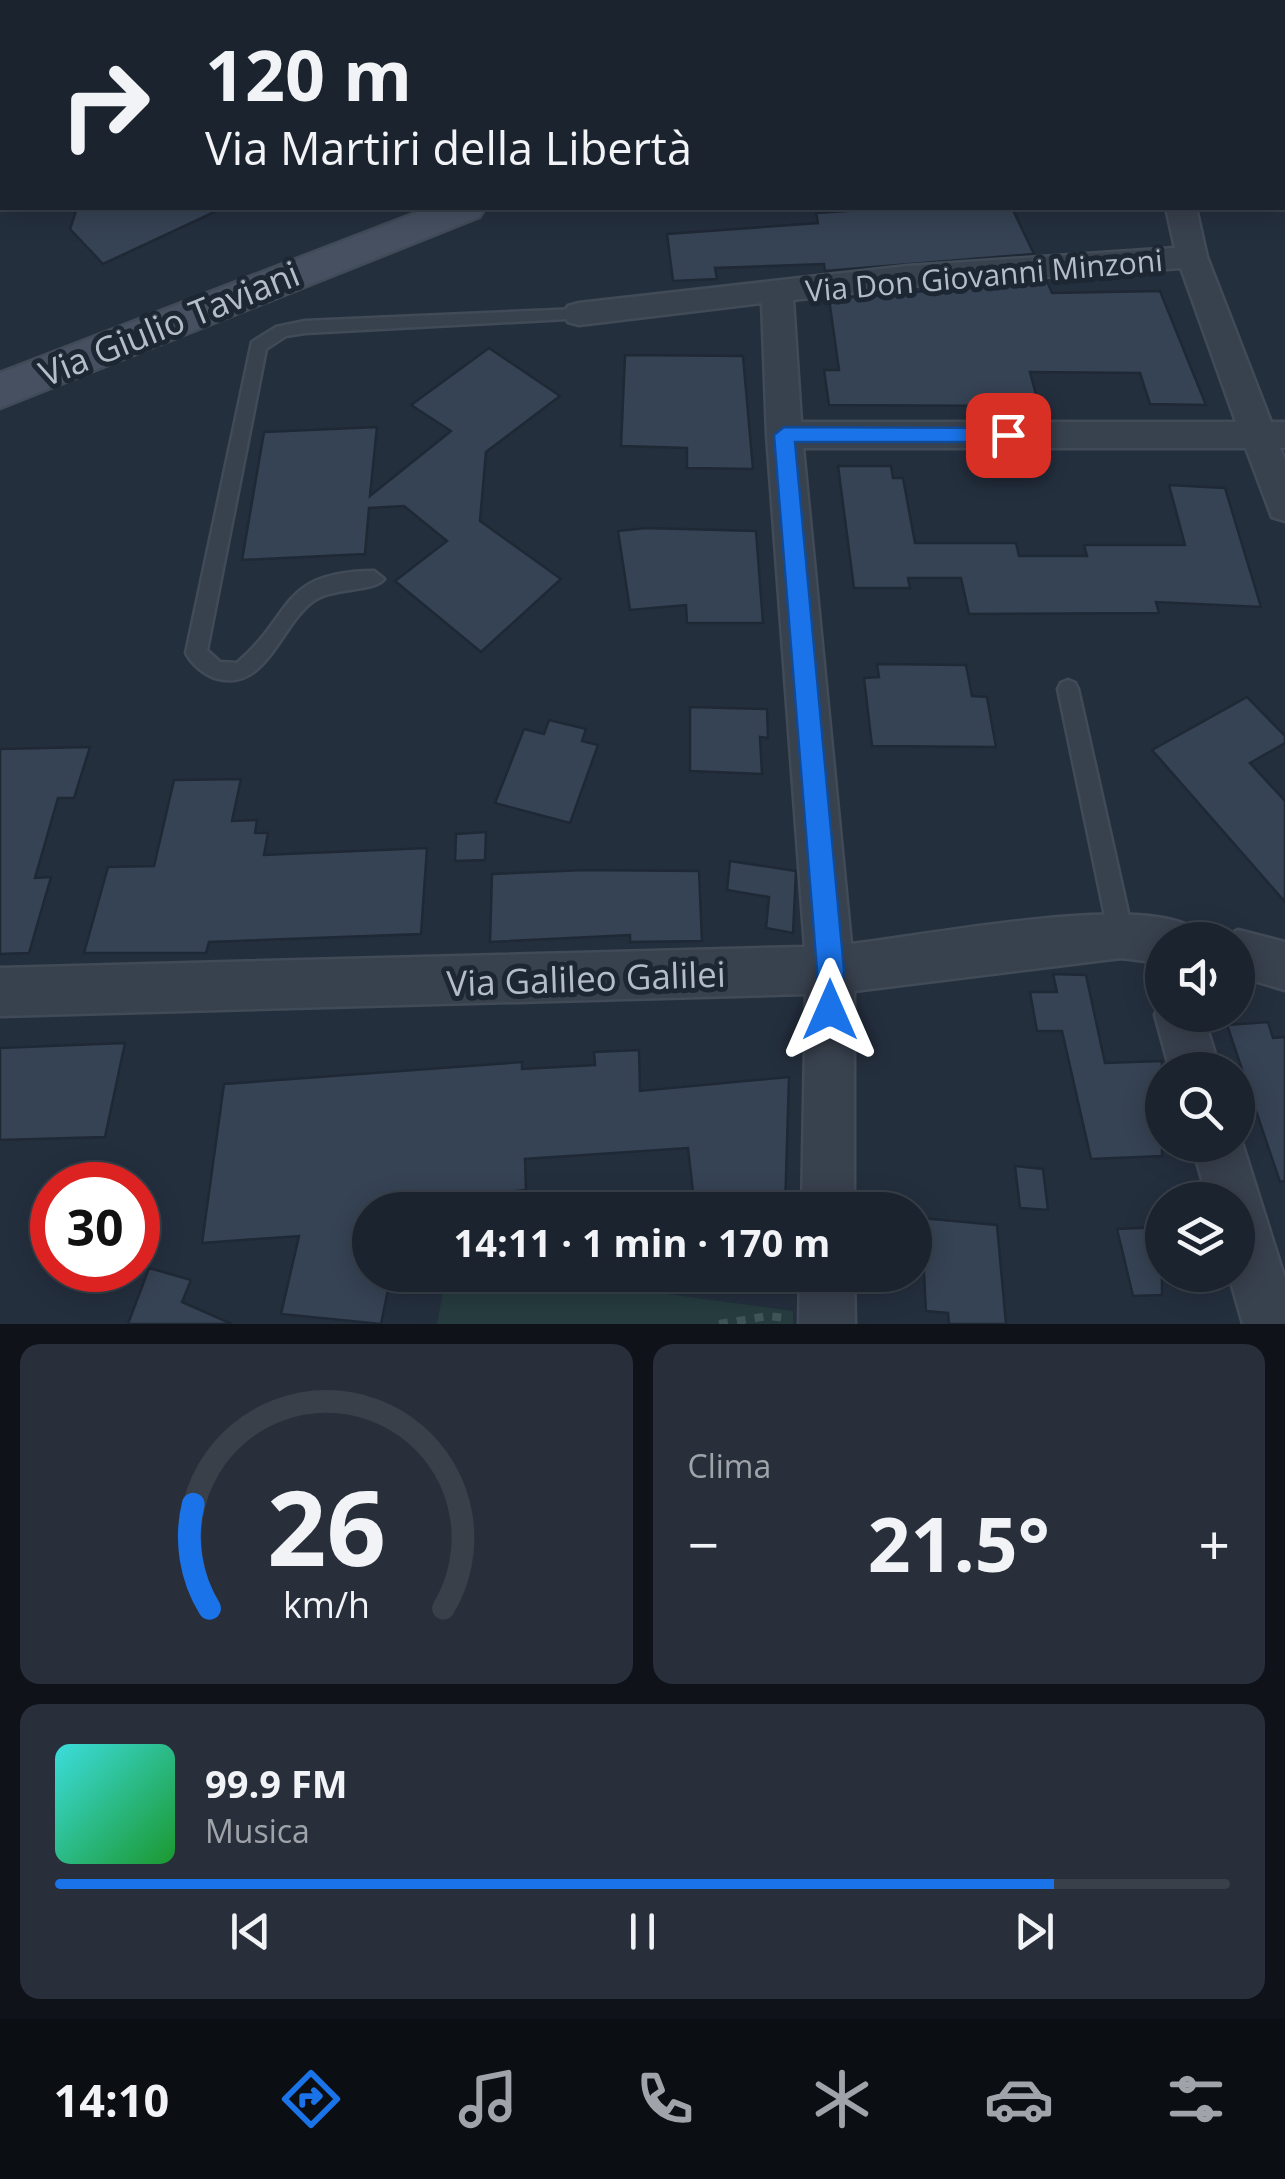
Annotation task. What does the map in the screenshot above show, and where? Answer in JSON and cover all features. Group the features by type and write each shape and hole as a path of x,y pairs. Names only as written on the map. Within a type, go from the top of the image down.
{"main road":[{"name":"Via Giulio Taviani","path":"338,256 399,210"},
{"name":"Via Giulio Taviani","path":"0,391 460,210"}],"street":[{"path":"1187,213 1192,257 1272,435 1285,507"},
{"name":"Via Don Giovanni Minzoni","path":"579,314 908,276 1192,257"},
{"name":"Via Don Giovanni Minzoni","path":"777,294 784,435 830,970 828,1192"},
{"path":"784,435 1272,435"},
{"name":"Via Galileo Galilei","path":"0,992 830,970 1145,944"},
{"path":"1255,958 1285,966"},
{"path":"1255,1269 1271,1324"},
{"path":"826,1324 827,1292"}],"lane":[{"path":"374,579 341,579 304,597 252,667 227,674 210,669 196,653 258,346 282,331 305,327 579,314"},
{"path":"1068,689 1145,922"}],"path":[{"path":"719,1324 768,1316 826,1324"}],"green space":[{"path":"443,1292 651,1292 793,1311 793,1324 437,1324"}],"building":[{"path":"76,210 219,210 103,264 70,229"},
{"path":"1013,210 1034,254 825,271 824,264 715,268 717,279 673,281 667,234 818,223 816,213"},
{"path":"1047,281 1052,293 1160,291 1206,405 1150,404 1140,373 1030,372 1039,406 829,405 824,370 839,370 829,299"},
{"path":"489,348 560,396 486,452 480,521 561,579 481,652 395,581 447,541 404,506 369,508 365,554 242,560 264,432 377,427 370,496 451,431 411,405"},
{"path":"625,355 743,356 753,469 687,468 687,448 621,446"},
{"path":"838,466 891,466 893,478 903,478 915,543 1016,543 1019,556 1087,556 1084,545 1185,545 1169,485 1225,488 1261,607 1156,602 1159,613 969,614 961,578 908,578 910,588 854,588"},
{"path":"618,531 756,531 763,623 687,623 686,605 630,610"},
{"path":"877,664 966,665 972,696 987,697 996,747 872,746 864,678 879,677"},
{"path":"1247,697 1285,736 1285,743 1250,763 1285,801 1285,902 1152,750"},
{"path":"690,707 767,709 768,738 760,737 762,774 690,771"},
{"path":"549,720 586,729 582,741 598,745 570,823 495,803 524,729 544,734"},
{"path":"90,747 74,798 58,798 35,878 51,877 29,953 0,954 0,749"},
{"path":"241,779 232,821 257,820 255,833 268,833 264,855 427,848 421,934 209,942 206,953 84,953 108,867 154,866 174,780"},
{"path":"486,832 485,860 455,861 456,834"},
{"path":"730,861 796,871 793,933 766,928 769,897 727,890"},
{"path":"699,871 702,941 630,942 630,935 490,942 492,874"},
{"path":"1053,974 1086,975 1105,1063 1145,1062 1145,1157 1091,1159 1062,1031 1037,1031 1030,992 1057,992"},
{"path":"1268,1022 1273,1038 1285,1037 1285,1181 1280,1182 1255,1108 1255,1052 1236,1052 1229,1032 1255,1032 1255,1023"},
{"path":"125,1043 105,1137 0,1140 0,1048"},
{"path":"639,1050 640,1091 789,1077 786,1192 693,1192 688,1148 525,1159 526,1190 352,1192 352,1292 388,1292 381,1324 281,1314 299,1236 202,1243 224,1084 522,1062 522,1069 595,1065 594,1052"},
{"path":"1015,1166 1043,1169 1048,1210 1020,1208"},
{"path":"932,1219 997,1225 1006,1324 949,1324 948,1313 926,1311 925,1292 932,1292"},
{"path":"1145,1228 1145,1292 1162,1295 1133,1296 1117,1229"},
{"path":"160,1271 191,1280 182,1302 232,1324 128,1324 140,1292 160,1292"}],"route":[{"path":"830,1010 830,970 784,435 1008,435"}]}
